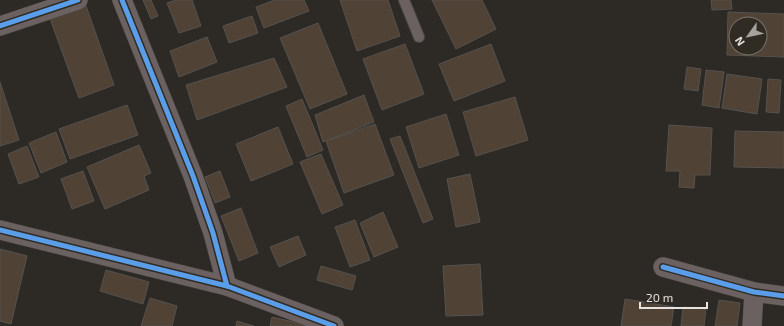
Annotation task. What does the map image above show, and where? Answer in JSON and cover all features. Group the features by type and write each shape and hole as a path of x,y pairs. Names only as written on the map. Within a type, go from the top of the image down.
{"street":[{"path":"0,26 78,0"},
{"path":"122,0 193,176 213,233 227,286"},
{"path":"0,230 227,286 334,326"},
{"path":"663,267 754,292 784,296"},
{"path":"752,326 754,292"}],"lane":[{"path":"404,0 419,36"}],"building":[{"path":"143,0 151,0 158,16 151,19"},
{"path":"176,0 192,0 201,26 179,33 167,3"},
{"path":"275,0 304,0 309,11 264,28 256,7"},
{"path":"340,0 388,0 400,36 357,51"},
{"path":"432,0 482,0 496,29 456,49"},
{"path":"711,0 731,0 732,9 712,10"},
{"path":"85,3 114,85 79,98 49,16"},
{"path":"728,12 784,14 784,57 756,56 768,56 768,16 728,16 727,55"},
{"path":"252,16 258,33 229,43 223,26"},
{"path":"318,23 347,94 310,109 280,38"},
{"path":"207,37 217,62 179,77 170,51"},
{"path":"405,44 424,94 382,110 363,59"},
{"path":"491,44 505,81 454,101 439,64"},
{"path":"274,58 287,87 197,120 186,85"},
{"path":"687,67 701,69 698,91 684,89"},
{"path":"706,70 724,72 719,108 702,105"},
{"path":"727,74 762,79 757,114 722,108"},
{"path":"768,79 781,80 779,113 766,112"},
{"path":"0,82 19,140 0,146"},
{"path":"364,95 374,122 323,142 315,115"},
{"path":"515,97 528,140 476,156 463,112"},
{"path":"302,99 323,150 307,157 286,106"},
{"path":"127,105 138,135 70,159 59,129"},
{"path":"446,114 459,155 419,168 406,127"},
{"path":"375,124 394,175 344,193 326,141"},
{"path":"669,125 712,128 710,175 695,175 694,188 679,187 680,171 666,171"},
{"path":"278,127 293,164 251,181 236,144"},
{"path":"735,131 784,132 784,168 734,167"},
{"path":"56,132 67,162 41,173 29,143"},
{"path":"400,136 433,219 423,223 390,139"},
{"path":"139,145 151,173 144,176 149,190 105,209 87,167"},
{"path":"27,146 39,177 19,184 8,154"},
{"path":"321,154 343,205 322,214 300,162"},
{"path":"83,171 94,201 72,209 61,179"},
{"path":"220,171 230,197 215,203 205,177"},
{"path":"470,174 480,222 456,227 447,179"},
{"path":"241,208 258,253 239,261 221,216"},
{"path":"383,212 398,247 374,257 360,223"},
{"path":"355,220 370,260 350,267 335,227"},
{"path":"298,236 306,255 279,267 270,247"},
{"path":"0,249 27,256 11,324 0,321"},
{"path":"480,264 483,315 446,316 443,266"},
{"path":"321,266 356,276 352,290 317,280"},
{"path":"106,270 149,282 143,304 100,291"},
{"path":"150,298 177,306 172,326 141,326"},
{"path":"625,299 674,307 671,326 621,326"},
{"path":"719,300 740,303 737,326 715,326"},
{"path":"683,307 706,309 704,326 681,326"},
{"path":"272,317 311,326 270,326"},
{"path":"237,321 254,326 236,326"}],"cycle path":[{"path":"0,26 78,0"},
{"path":"122,0 193,176 213,233 227,286"},
{"path":"0,230 227,286 334,326"},
{"path":"663,267 754,292 784,296"}]}
